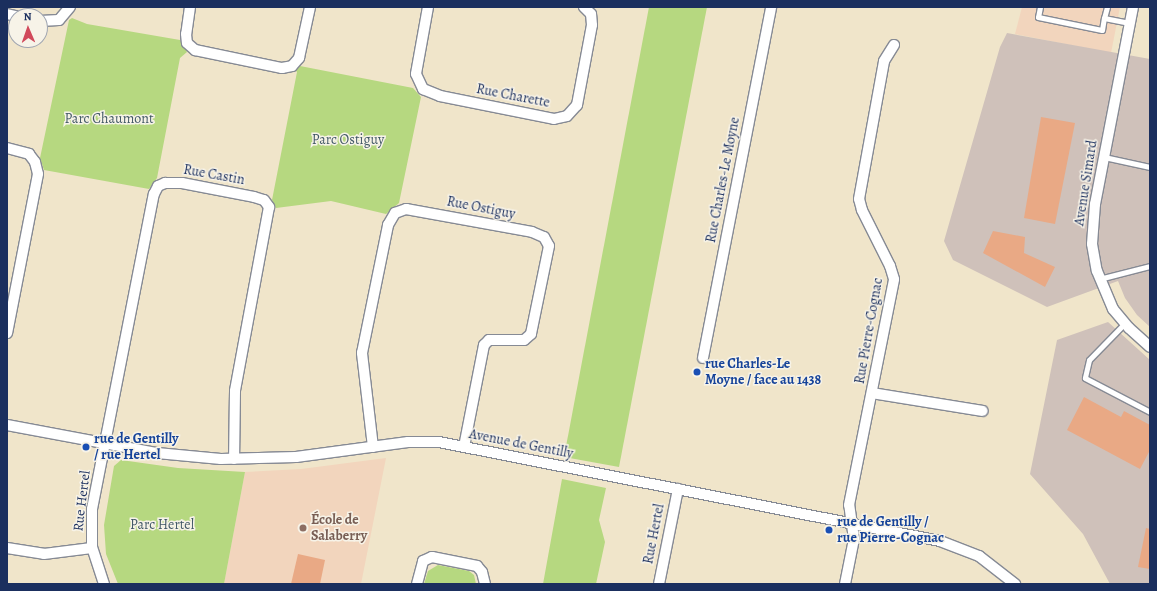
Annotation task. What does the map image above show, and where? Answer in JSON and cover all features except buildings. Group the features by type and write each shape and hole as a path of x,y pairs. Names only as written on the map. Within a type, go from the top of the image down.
{"street":[{"path":"48,21 59,20 70,7"},
{"path":"190,7 186,34 187,43 195,50 282,68 294,64 301,55 310,7"},
{"name":"Rue Charette","path":"428,7 416,74 423,89 440,96 554,119 567,116 576,105 592,25 591,14 584,7"},
{"name":"Rue Charles-Le Moyne","path":"703,358 771,7"},
{"name":"Avenue Simard","path":"1133,7 1092,227 1093,254 1099,279 1113,309 1124,324 1150,347"},
{"name":"Rue Pierre-Cognac","path":"845,584 854,539 850,505 894,279 890,266 862,210 859,199 884,61 894,44"},
{"path":"7,148 29,154 35,162 38,174 7,333"},
{"name":"Rue Castin","path":"106,444 154,191 161,184 177,182 254,197 264,200 270,207 235,391 234,459"},
{"name":"Rue Ostiguy","path":"373,447 362,353 388,225 395,213 406,209 532,232 544,237 549,246 531,334 521,340 489,340 484,345 464,447"},
{"path":"872,393 983,411"},
{"name":"Avenue de Gentilly","path":"7,425 106,444 183,456 234,459 314,455 420,441 464,447 950,543 985,559 1015,584"},
{"name":"Rue Hertel","path":"104,584 92,548 92,509 106,444"},
{"name":"Rue Hertel","path":"659,584 678,489"},
{"path":"7,548 44,554 92,548"},
{"path":"417,584 423,561 432,557 474,565 482,572 485,584"}],"lane":[{"path":"1040,7 1038,17 1102,30 1107,7"},
{"path":"1104,18 1130,23"},
{"path":"1104,158 1150,167"},
{"path":"1099,279 1150,266"},
{"path":"1124,324 1089,360 1085,378 1150,412"}],"shaded area":[{"path":"1022,7 1120,7 1111,53 1015,34"},
{"path":"1007,33 1150,59 1150,327 1137,315 1125,298 1118,281 1047,307 953,260 944,241 1000,47"},
{"path":"1108,322 1150,360 1150,584 1110,584 1083,534 1030,474 1057,340"},
{"name":"École de Salaberry","path":"386,458 361,584 224,584 245,472 301,469"}],"green space":[{"path":"649,7 707,7 619,467 564,457"},
{"name":"Parc Chaumont","path":"72,18 87,24 180,40 187,52 180,58 157,178 149,189 44,170 40,158 69,20"},
{"name":"Parc Ostiguy","path":"300,66 413,88 421,97 399,203 386,214 331,201 276,208 272,200 297,72 295,70"},
{"name":"Parc Hertel","path":"121,460 178,468 245,472 224,584 118,584 106,554 104,525 114,466"},
{"path":"562,479 606,488 599,520 605,542 596,584 543,584"},
{"path":"438,565 469,571 474,575 476,584 424,584 428,571"}],"place":[{"name":"rue Charles-Le Moyne / face au 1438","path":"697,372"},
{"name":"rue de Gentilly / rue Hertel","path":"86,447"},
{"name":"École de Salaberry","path":"303,528"},
{"name":"rue de Gentilly / rue Pierre-Cognac","path":"829,530"}]}
